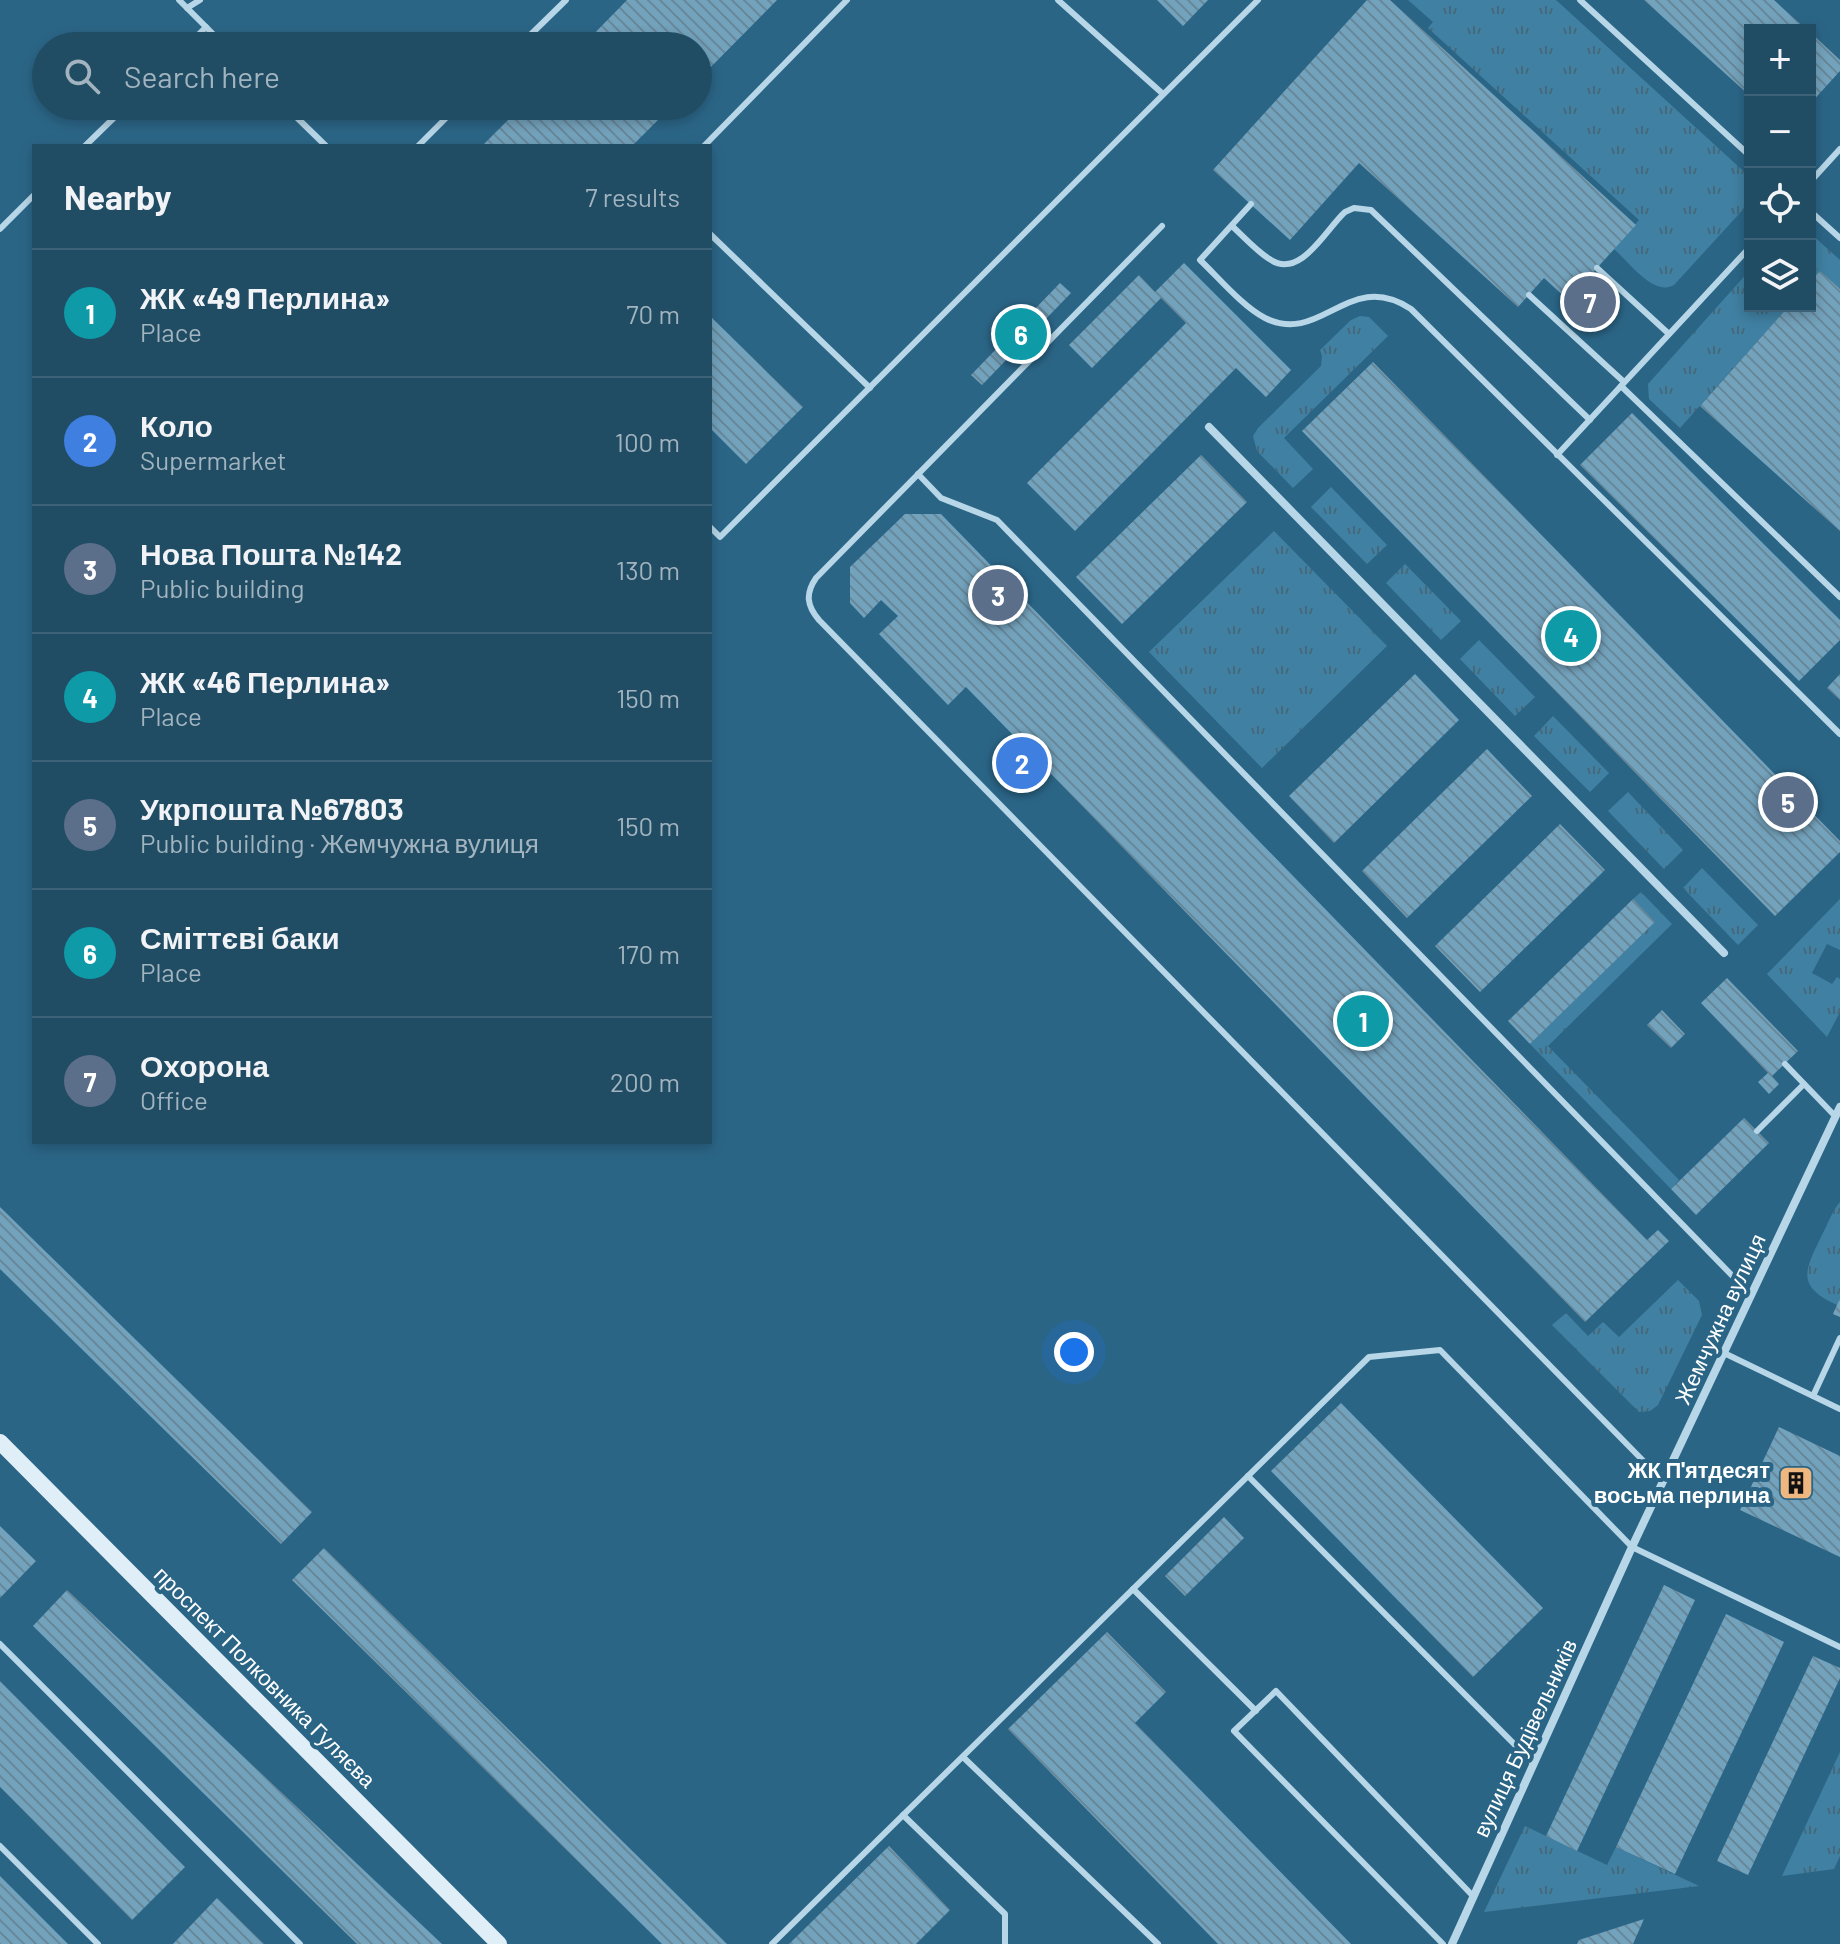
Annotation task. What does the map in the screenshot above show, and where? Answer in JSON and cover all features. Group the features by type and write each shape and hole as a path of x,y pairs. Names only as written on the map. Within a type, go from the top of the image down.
{"main road":[{"name":"проспект Полковника Гуляєва","path":"0,1442 499,1944"}],"street":[{"path":"1209,427 1724,953"},
{"name":"Жемчужна вулиця","path":"1632,1547 1840,1107"},
{"name":"вулиця Будівельників","path":"1452,1944 1632,1547"}],"lane":[{"path":"179,0 211,32"},
{"path":"187,8 200,0"},
{"path":"533,32 566,0"},
{"path":"706,144 847,0"},
{"path":"1058,0 1163,94"},
{"path":"712,529 720,537 1258,0"},
{"path":"1580,0 1744,150"},
{"path":"201,32 206,27"},
{"path":"87,144 112,120"},
{"path":"299,120 324,144"},
{"path":"420,144 444,120"},
{"path":"1816,175 1840,149"},
{"path":"0,229 32,197"},
{"path":"1251,204 1200,260 1258,313 1277,322 1293,324 1318,319 1338,306 1363,297 1388,298 1404,304 1840,734"},
{"path":"1232,226 1268,258 1284,265 1299,261 1345,212 1354,208 1371,210 1590,420"},
{"path":"1816,216 1840,238"},
{"path":"1162,226 816,578 808,595 812,613 1663,1481"},
{"path":"712,236 870,388"},
{"path":"1557,455 1744,253"},
{"path":"1597,268 1669,334"},
{"path":"1529,295 1840,597"},
{"path":"918,474 941,498 997,520 1751,1295"},
{"path":"1785,1064 1835,1116"},
{"path":"1757,1131 1804,1084"},
{"path":"1813,1396 1840,1338"},
{"path":"772,1944 1369,1357 1440,1350 1632,1547 1840,1647"},
{"path":"1724,1353 1840,1409"},
{"path":"1248,1476 1534,1764"},
{"path":"1133,1589 1256,1711"},
{"path":"0,1644 300,1944"},
{"path":"1443,1944 1234,1731 1276,1691 1472,1895"},
{"path":"963,1757 1158,1944"},
{"path":"903,1815 1005,1914 1005,1944"},
{"path":"0,1846 98,1944"}],"green space":[{"path":"1408,0 1556,0 1744,172 1744,209 1674,285 1658,286 1650,282 1614,249 1639,220 1428,28 1433,22"},
{"path":"1816,238 1840,260 1840,289 1816,283"},
{"path":"1744,277 1744,312 1784,312 1680,428 1649,399 1648,384"},
{"path":"1360,316 1369,317 1388,336 1284,438 1313,469 1293,488 1257,451 1253,436 1321,366 1320,350 1351,320"},
{"path":"1331,487 1387,545 1367,564 1311,507"},
{"path":"1274,531 1387,646 1262,768 1149,652"},
{"path":"1405,564 1461,621 1441,640 1386,583"},
{"path":"1479,640 1535,697 1515,716 1460,659"},
{"path":"1553,716 1609,773 1590,792 1534,736"},
{"path":"1628,792 1683,850 1664,869 1608,811"},
{"path":"1702,868 1758,925 1738,945 1683,888"},
{"path":"1641,892 1672,924 1548,1046 1679,1180 1671,1189 1530,1044 1655,922 1633,899"},
{"path":"1840,899 1840,950 1827,944 1812,973 1832,984 1837,977 1840,979 1840,1012 1827,1037 1767,974"},
{"path":"1840,1202 1840,1298 1837,1305 1815,1291 1807,1276 1811,1258"},
{"path":"1678,1280 1699,1301 1702,1315 1658,1405 1650,1411 1639,1412 1552,1325 1566,1313 1588,1336 1603,1322 1619,1337"},
{"path":"1840,1752 1840,1856 1834,1869 1782,1876"},
{"path":"1525,1826 1607,1865 1616,1847 1699,1886 1484,1912"}],"building":[{"path":"627,0 777,0 712,66 712,32 596,32"},
{"path":"1157,0 1208,0 1183,26"},
{"path":"1367,0 1390,0 1636,225 1568,300 1544,278 1518,307 1359,163 1290,240 1213,170"},
{"path":"1644,0 1774,0 1800,24 1744,24 1744,91"},
{"path":"1816,38 1840,60 1840,71 1816,97"},
{"path":"508,120 658,120 634,144 484,144"},
{"path":"1184,263 1291,370 1266,397 1236,368 1075,531 1027,483 1186,323 1161,298 1092,368 1069,345 1139,275 1155,292"},
{"path":"1820,271 1840,289 1840,531 1700,406 1784,312 1816,312 1816,275"},
{"path":"1060,283 1071,293 982,385 971,375"},
{"path":"1590,284 1608,300 1590,320 1572,304"},
{"path":"712,318 803,407 746,464 712,430"},
{"path":"1373,362 1840,841 1840,852 1775,916 1302,431"},
{"path":"1632,413 1840,620 1840,640 1799,681 1580,465"},
{"path":"1201,455 1247,502 1122,624 1076,577"},
{"path":"905,514 941,514 1647,1240 1658,1230 1669,1241 1585,1322 1051,774 1032,791 994,752 1012,734 966,687 948,705 879,634 898,616 881,600 864,618 850,603 850,567"},
{"path":"1415,674 1459,720 1334,843 1289,796"},
{"path":"1840,674 1840,700 1827,688"},
{"path":"1487,749 1532,796 1407,918 1362,871"},
{"path":"1560,824 1605,870 1480,992 1435,946"},
{"path":"1633,899 1655,922 1530,1044 1508,1021"},
{"path":"1727,978 1798,1051 1772,1076 1779,1084 1769,1094 1758,1082 1768,1073 1701,1003"},
{"path":"1662,1010 1685,1034 1671,1048 1647,1025"},
{"path":"1744,1118 1769,1143 1696,1215 1671,1189"},
{"path":"0,1207 312,1512 281,1544 0,1269"},
{"path":"1840,1298 1840,1317 1833,1314"},
{"path":"1341,1403 1543,1608 1473,1677 1271,1471"},
{"name":"ЖК П'ятдесят восьма перлина","path":"1779,1427 1840,1456 1840,1557 1740,1510"},
{"path":"1224,1517 1244,1538 1185,1596 1165,1576"},
{"path":"0,1526 36,1561 0,1598"},
{"path":"324,1548 727,1944 662,1944 292,1580"},
{"path":"1664,1585 1695,1600 1577,1851 1546,1836"},
{"path":"67,1590 442,1944 357,1944 33,1626"},
{"path":"1726,1614 1784,1642 1675,1874 1616,1847"},
{"path":"1107,1632 1166,1692 1135,1723 1351,1944 1218,1944 1008,1729"},
{"path":"1813,1656 1840,1668 1840,1678 1748,1875 1717,1861"},
{"path":"0,1681 185,1867 132,1920 0,1787"},
{"path":"889,1846 950,1910 916,1944 789,1944"},
{"path":"0,1876 68,1944 0,1944"},
{"path":"217,1898 264,1944 173,1944"},
{"path":"1644,1919 1633,1944 1577,1944 1579,1940"}],"place":[{"name":"Охорона","path":"1590,302"},
{"name":"Сміттєві баки","path":"1021,334"},
{"name":"Нова Пошта №142","path":"998,595"},
{"name":"ЖК «46 Перлина»","path":"1571,636"},
{"name":"Коло","path":"1022,763"},
{"name":"Укрпошта №67803","path":"1788,802"},
{"name":"ЖК «49 Перлина»","path":"1363,1021"},
{"name":"ЖК П'ятдесят восьма перлина","path":"1796,1483"}]}
